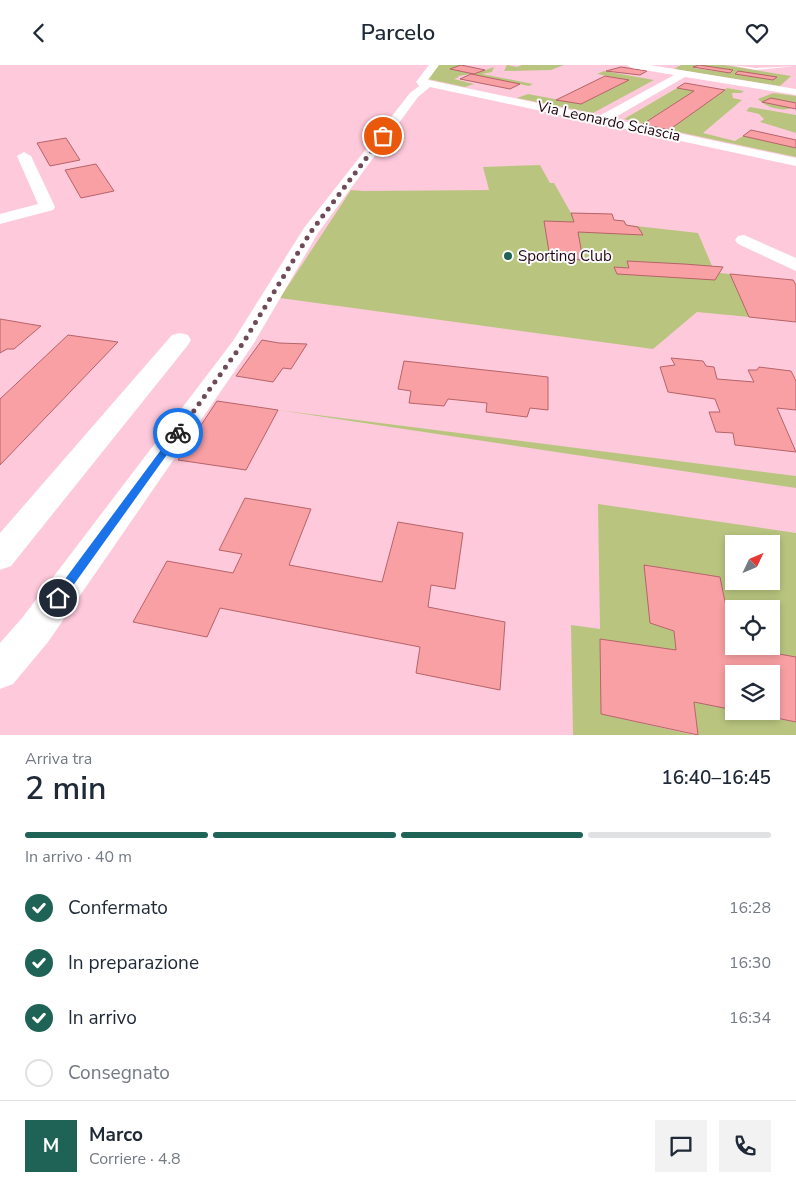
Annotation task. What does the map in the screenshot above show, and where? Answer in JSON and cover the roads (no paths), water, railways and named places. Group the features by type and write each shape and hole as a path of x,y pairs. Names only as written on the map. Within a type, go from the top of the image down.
{"street":[{"path":"0,671 35,630 243,343 310,233 414,95 425,86 421,82 434,65"},
{"path":"632,65 796,92"},
{"path":"601,120 683,74"},
{"name":"Via Leonardo Sciascia","path":"421,82 796,162"},
{"path":"0,219 47,207 24,156"},
{"path":"744,241 796,265"},
{"path":"0,556 180,340"}],"lane":[{"path":"733,65 756,69 795,66"}],"place":[{"name":"Sporting Club","path":"508,256"}]}
